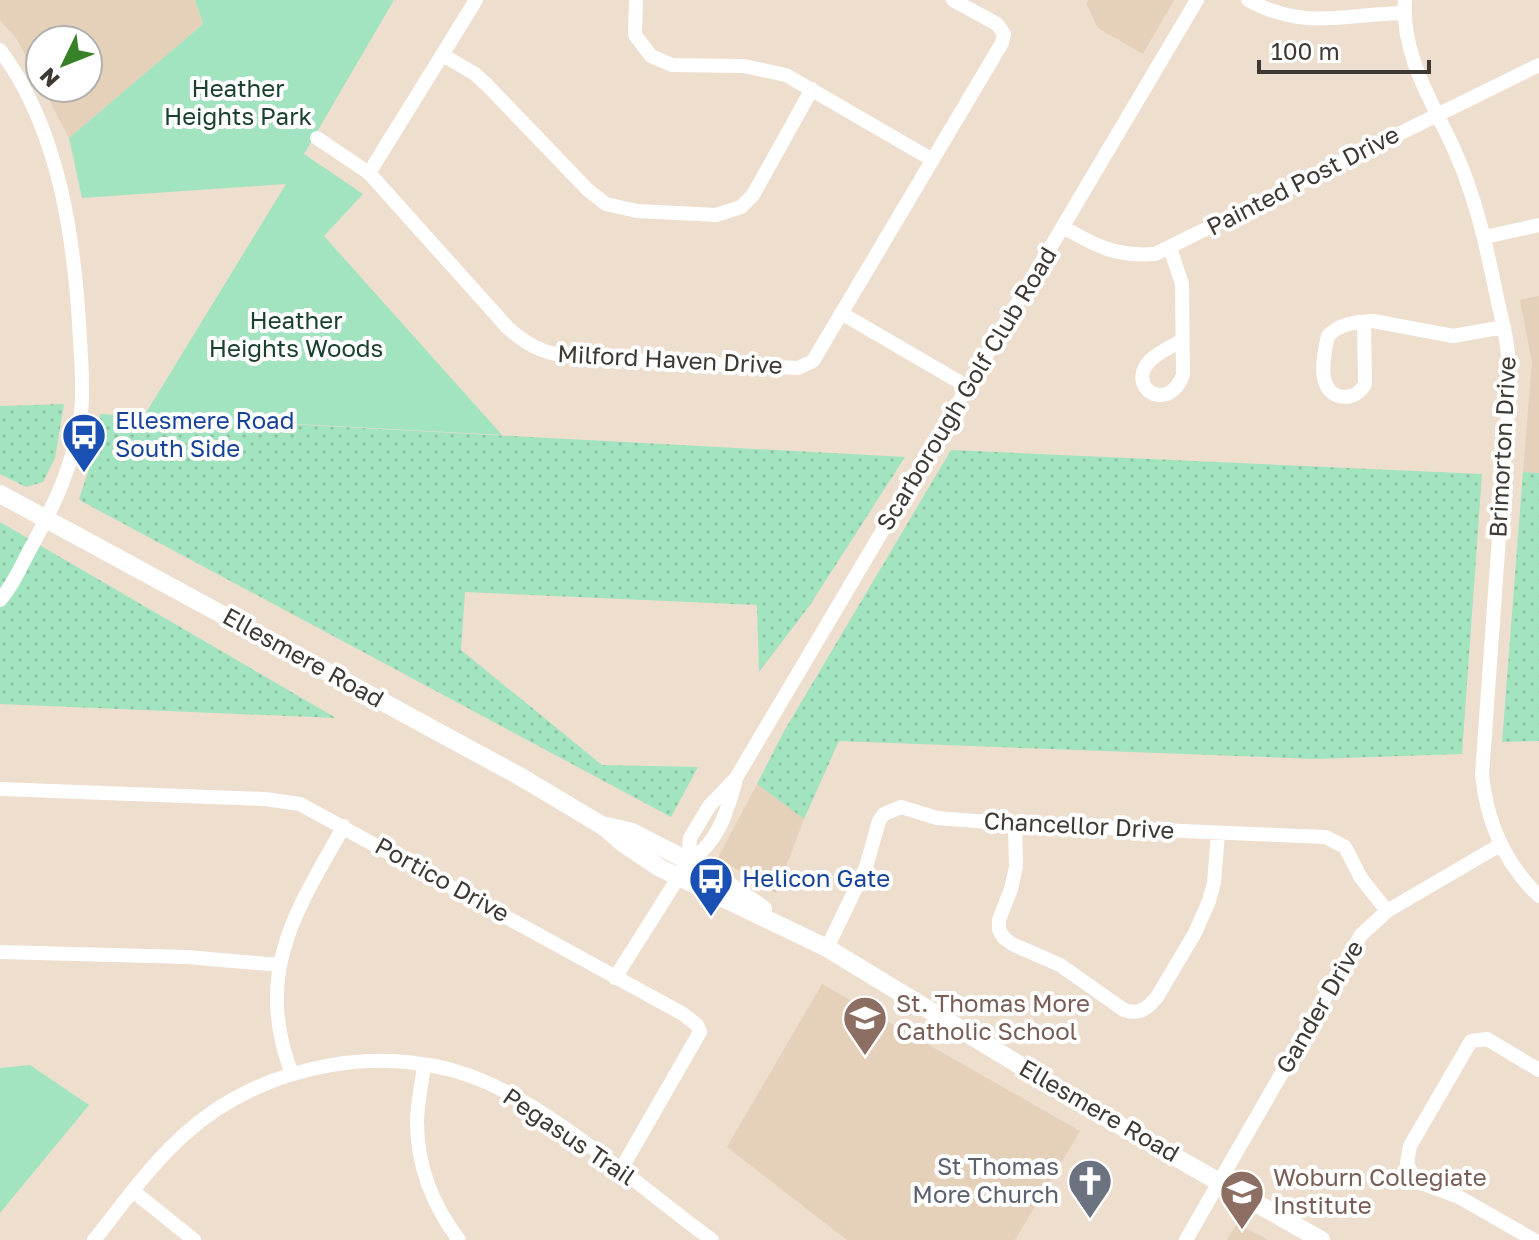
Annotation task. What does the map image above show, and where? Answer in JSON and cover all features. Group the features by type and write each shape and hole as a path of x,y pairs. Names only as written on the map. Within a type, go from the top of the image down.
{"main road":[{"name":"Ellesmere Road","path":"0,494 521,777 603,826 632,832 684,870 725,882 794,932 827,948 1105,1117 1321,1240"}],"street":[{"path":"369,173 476,0"},
{"path":"636,0 635,35 651,56 659,61 672,65 744,66 786,75 931,159"},
{"name":"Milford Haven Drive","path":"317,138 369,173 508,328 526,344 550,355 584,358 798,368 813,361 1002,43 1004,34 997,24 953,0"},
{"name":"Scarborough Golf Club Road","path":"684,870 690,838 710,805 736,778 1197,0"},
{"path":"1248,0 1281,15 1307,20 1405,6"},
{"name":"Brimorton Drive","path":"1405,6 1411,54 1419,80 1472,193 1485,237 1510,355 1482,764 1486,804 1500,845 1519,876 1539,896"},
{"path":"0,50 11,64 32,106 56,174 70,238 82,370 81,410 71,461 47,520 0,600"},
{"path":"443,55 487,85 598,199 637,211 716,215 741,207 753,195 812,89"},
{"name":"Painted Post Drive","path":"1063,227 1109,251 1155,254 1539,65"},
{"path":"1485,237 1539,225"},
{"path":"1170,248 1182,284 1181,341"},
{"path":"841,313 968,387"},
{"path":"1364,322 1365,384 1357,394 1342,398 1330,390 1324,378 1326,341 1335,328 1364,322 1397,324 1453,336 1504,327"},
{"name":"Portico Drive","path":"0,789 284,800 300,804 683,1014 697,1025 700,1032 620,1171"},
{"name":"Chancellor Drive","path":"827,948 866,867 879,821 884,814 901,807 937,818 1015,824 1326,837 1345,847 1354,868 1387,911"},
{"path":"1015,824 1016,867 999,920 999,930 1012,944 1060,965 1132,1013 1149,1006 1157,997 1195,933 1214,883 1218,833"},
{"path":"292,1074 285,1056 277,1012 279,965 287,933 300,903 344,826"},
{"name":"Gander Drive","path":"1186,1240 1370,924 1500,845"},
{"path":"615,978 684,870"},
{"path":"0,952 187,957 279,965"},
{"path":"1534,1240 1459,1197 1415,1181 1407,1163 1410,1146 1471,1041 1487,1039 1539,1070"},
{"name":"Pegasus Trail","path":"94,1240 186,1133 211,1113 292,1074 355,1063 403,1062 486,1082 525,1103 712,1240"},
{"path":"424,1065 417,1123 423,1172 445,1221 459,1240"},
{"path":"133,1191 194,1240"}],"shaded area":[{"path":"0,0 195,0 203,24 69,138 51,104 104,104 104,24 24,24 24,53 0,20"},
{"path":"1089,0 1174,0 1143,54 1098,28 1086,3"},
{"path":"1539,296 1539,473 1523,472 1532,362 1520,300"},
{"path":"757,784 804,819 776,893 718,858"},
{"name":"St. Thomas More Catholic School","path":"822,984 1080,1131 1015,1240 847,1240 727,1147"},
{"name":"Woburn Collegiate Institute","path":"1237,1223 1268,1240 1227,1240"}],"green space":[{"path":"195,0 394,0 304,154 363,194 324,236 502,435 144,416 286,184 82,198 69,138 203,24"},
{"path":"64,404 55,458 43,482 26,487 0,474 0,406"},
{"path":"100,414 905,457 810,605 759,672 757,605 465,592 461,650 602,765 698,767 671,817 83,502 79,499 94,454"},
{"path":"951,450 1482,474 1462,754 1315,759 839,741 804,819 757,784 783,733"},
{"path":"1523,472 1539,473 1539,741 1502,742"},
{"path":"0,522 336,718 0,704"},
{"path":"30,1065 89,1105 0,1213 0,1068"}],"place":[{"name":"Ellesmere Road South Side","path":"84,474"},
{"name":"Helicon Gate","path":"711,918"},
{"name":"St. Thomas More Catholic School","path":"865,1057"},
{"name":"St Thomas More Church","path":"1090,1220"},
{"name":"Woburn Collegiate Institute","path":"1242,1231"}],"park label":[{"name":"Heather Heights Park","path":"238,103"},
{"name":"Heather Heights Woods","path":"296,335"}]}
